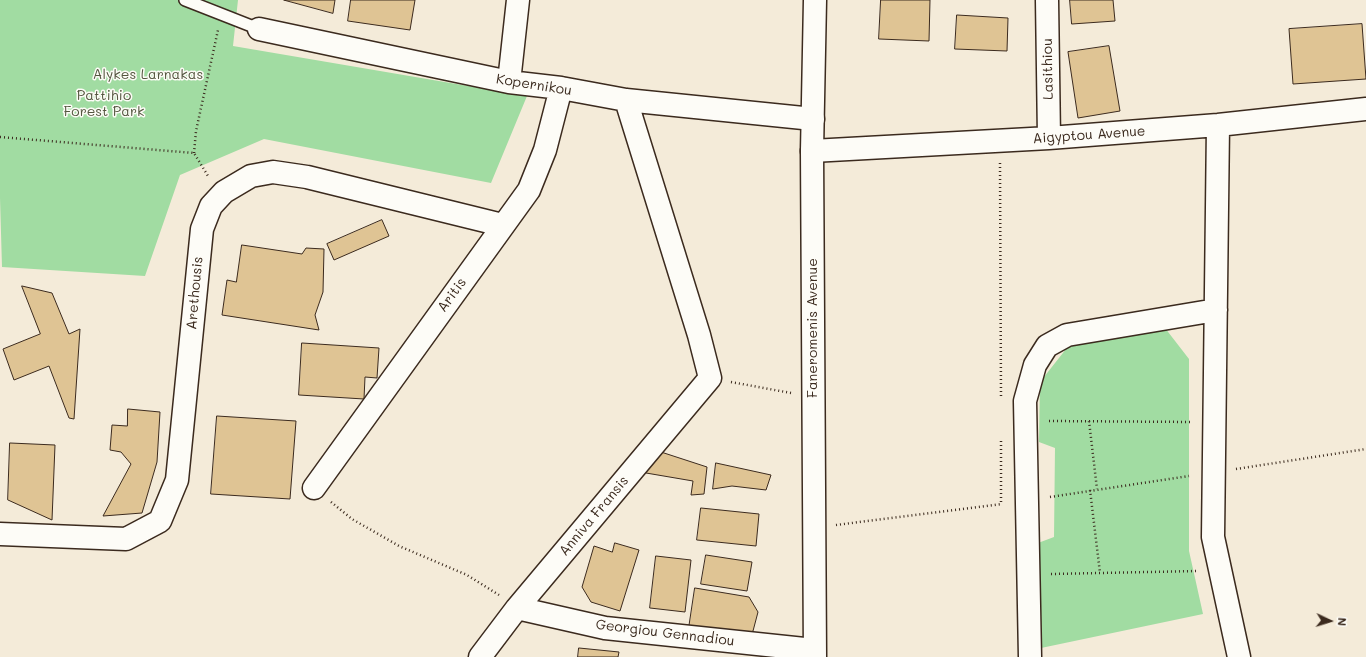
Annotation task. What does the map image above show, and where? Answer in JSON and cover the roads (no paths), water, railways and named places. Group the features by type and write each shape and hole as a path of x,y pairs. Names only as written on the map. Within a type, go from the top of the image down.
{"street":[{"path":"509,82 518,0"},
{"name":"Faneromenis Avenue","path":"815,0 812,151 815,653"},
{"name":"Lasithiou","path":"1047,0 1049,138"},
{"name":"Kopernikou","path":"259,29 509,82 561,88 626,100 813,119"},
{"name":"Aritis","path":"314,488 502,225 529,190 545,150 561,88"},
{"name":"Anniva Fransis","path":"480,657 517,608 710,378 694,320 626,100"},
{"name":"Aigyptou Avenue","path":"812,151 1049,138 1218,125 1366,109"},
{"path":"1218,125 1213,537 1239,657"},
{"name":"Arethousis","path":"0,534 126,539 160,521 178,480 202,229 210,206 224,192 251,176 273,172 307,177 502,225"},
{"path":"1030,657 1025,401 1035,365 1047,346 1067,335 1216,310"},
{"name":"Georgiou Gennadiou","path":"517,608 605,628 815,653"}],"lane":[{"path":"185,0 259,29"}],"park label":[{"name":"Alykes Larnakas","path":"148,75"},
{"name":"Pattihio Forest Park","path":"104,104"}]}
